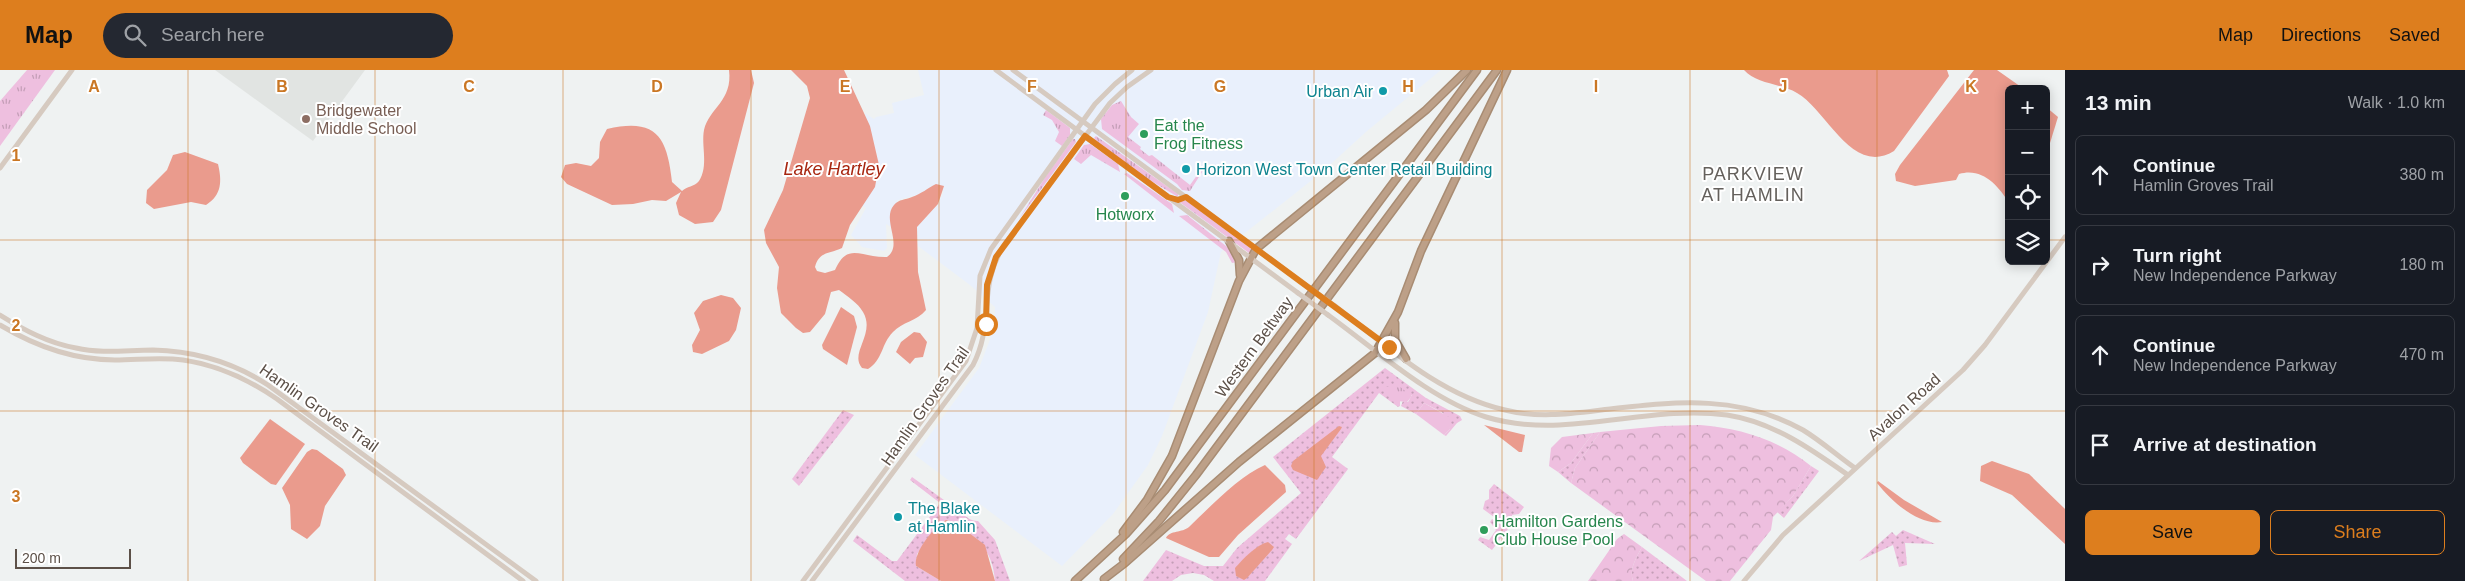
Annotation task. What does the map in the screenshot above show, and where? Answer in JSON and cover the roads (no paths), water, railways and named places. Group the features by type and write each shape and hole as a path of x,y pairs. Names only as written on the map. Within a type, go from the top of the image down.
{"highway":[{"path":"1107,553 1147,500 1172,456 1239,281 1256,249 1426,110 1467,70"},
{"name":"Western Beltway","path":"1075,581 1138,522 1170,483 1477,70"},
{"name":"Western Beltway","path":"1103,580 1159,521 1196,475 1497,70"},
{"path":"1406,359 1394,337 1394,327 1398,312 1421,251 1507,70"},
{"path":"1229,241 1239,260 1239,281"},
{"path":"1103,580 1125,563 1239,462 1373,355 1398,312"}],"street":[{"path":"0,168 72,70"},
{"path":"996,70 1437,394 1486,417 1519,424 1554,426 1677,413 1729,416 1786,434 1848,475"},
{"path":"1013,70 1406,359 1460,395 1505,410 1532,415 1559,415 1683,402 1720,403 1757,411 1804,431 1855,468"},
{"name":"Hamlin Groves Trail","path":"803,581 966,361 977,328 978,286 987,257 995,242 1083,121 1107,91 1132,70"},
{"name":"Hamlin Groves Trail","path":"812,581 973,365 985,332 987,285 996,257 1091,128 1120,93 1151,70"},
{"path":"1168,197 1178,200 1186,197"},
{"name":"Avalon Road","path":"1744,581 1783,535 1974,359 2065,237"},
{"name":"Hamlin Groves Trail","path":"0,315 33,334 66,346 97,351 152,350 195,354 231,365 268,385 536,581"},
{"name":"Hamlin Groves Trail","path":"0,324 34,343 62,353 106,360 158,358 193,362 232,374 264,391 523,581"},
{"path":"264,391 268,385"},
{"path":"366,465 370,459"}],"water":[{"path":"729,70 751,70 754,83 721,210 713,222 695,224 679,215 676,203 681,192 666,201 652,200 633,204 612,205 567,184 561,177 565,165 576,163 591,166 599,158 600,142 607,129 637,126 648,129 656,134 662,142 667,153 672,182 682,191 695,184 699,181 704,169 704,130 707,122 724,97 729,81"},
{"name":"Lake Hartley","path":"791,70 844,70 870,126 879,165 875,187 850,225 842,248 819,258 815,267 817,271 825,273 835,270 840,261 850,253 887,257 892,252 893,246 890,218 894,205 936,184 944,186 938,204 917,227 918,272 926,310 893,332 877,361 868,369 862,368 859,362 866,320 858,306 839,290 831,292 825,314 810,332 803,333 781,313 777,288 779,267 766,243 764,230 783,190 810,98 807,86"},
{"path":"1744,70 1947,70 1949,76 1894,151 1879,157 1865,155 1853,149 1808,101 1797,93 1755,78"},
{"path":"1974,70 1997,70 2018,85 2005,85 2005,197 1989,179 1975,173 1959,174 1956,180 1915,186 1896,181 1895,174"},
{"path":"2050,110 2058,117 2050,143"},
{"path":"185,152 218,164 220,187 218,192 206,205 191,202 154,209 146,203 147,190 167,170 173,155"},
{"path":"721,295 733,298 741,308 736,330 729,341 702,354 693,352 692,345 700,330 694,313 703,301"},
{"path":"841,307 854,316 857,327 847,365 823,349 822,345"},
{"path":"914,332 920,333 927,342 923,357 915,358 910,364 896,352 901,342"},
{"path":"270,419 305,444 276,485 271,484 243,463 240,458"},
{"path":"1484,425 1525,435 1522,452 1519,452"},
{"path":"1339,426 1342,427 1341,429 1321,456 1326,467 1317,480 1293,470 1291,466 1293,461"},
{"path":"312,449 317,450 343,469 346,475 325,506 320,526 307,539 291,529 290,505 282,488 307,452"},
{"path":"1992,461 2029,474 2065,509 2065,544 2012,495 1980,481 1981,466"},
{"path":"1265,465 1285,485 1286,492 1238,535 1219,557 1209,557 1166,538 1170,534 1189,527 1235,485"},
{"path":"1878,481 1904,500 1942,522 1924,520 1906,511 1883,490 1877,483"},
{"path":"946,520 956,523 985,545 995,581 941,581 916,566 918,554 925,540"},
{"path":"1268,542 1274,547 1247,578 1244,580 1236,576 1235,568 1254,549"}],"place":[{"name":"Urban Air","path":"1383,91"},
{"name":"Bridgewater Middle School","path":"306,119"},
{"name":"Eat the Frog Fitness","path":"1144,134"},
{"name":"Horizon West Town Center Retail Building","path":"1186,169"},
{"name":"Hotworx","path":"1125,196"},
{"name":"The Blake at Hamlin","path":"898,517"},
{"name":"Hamilton Gardens Club House Pool","path":"1484,530"}],"district":[{"name":"PARKVIEW AT HAMLIN","path":"1753,184"}]}
